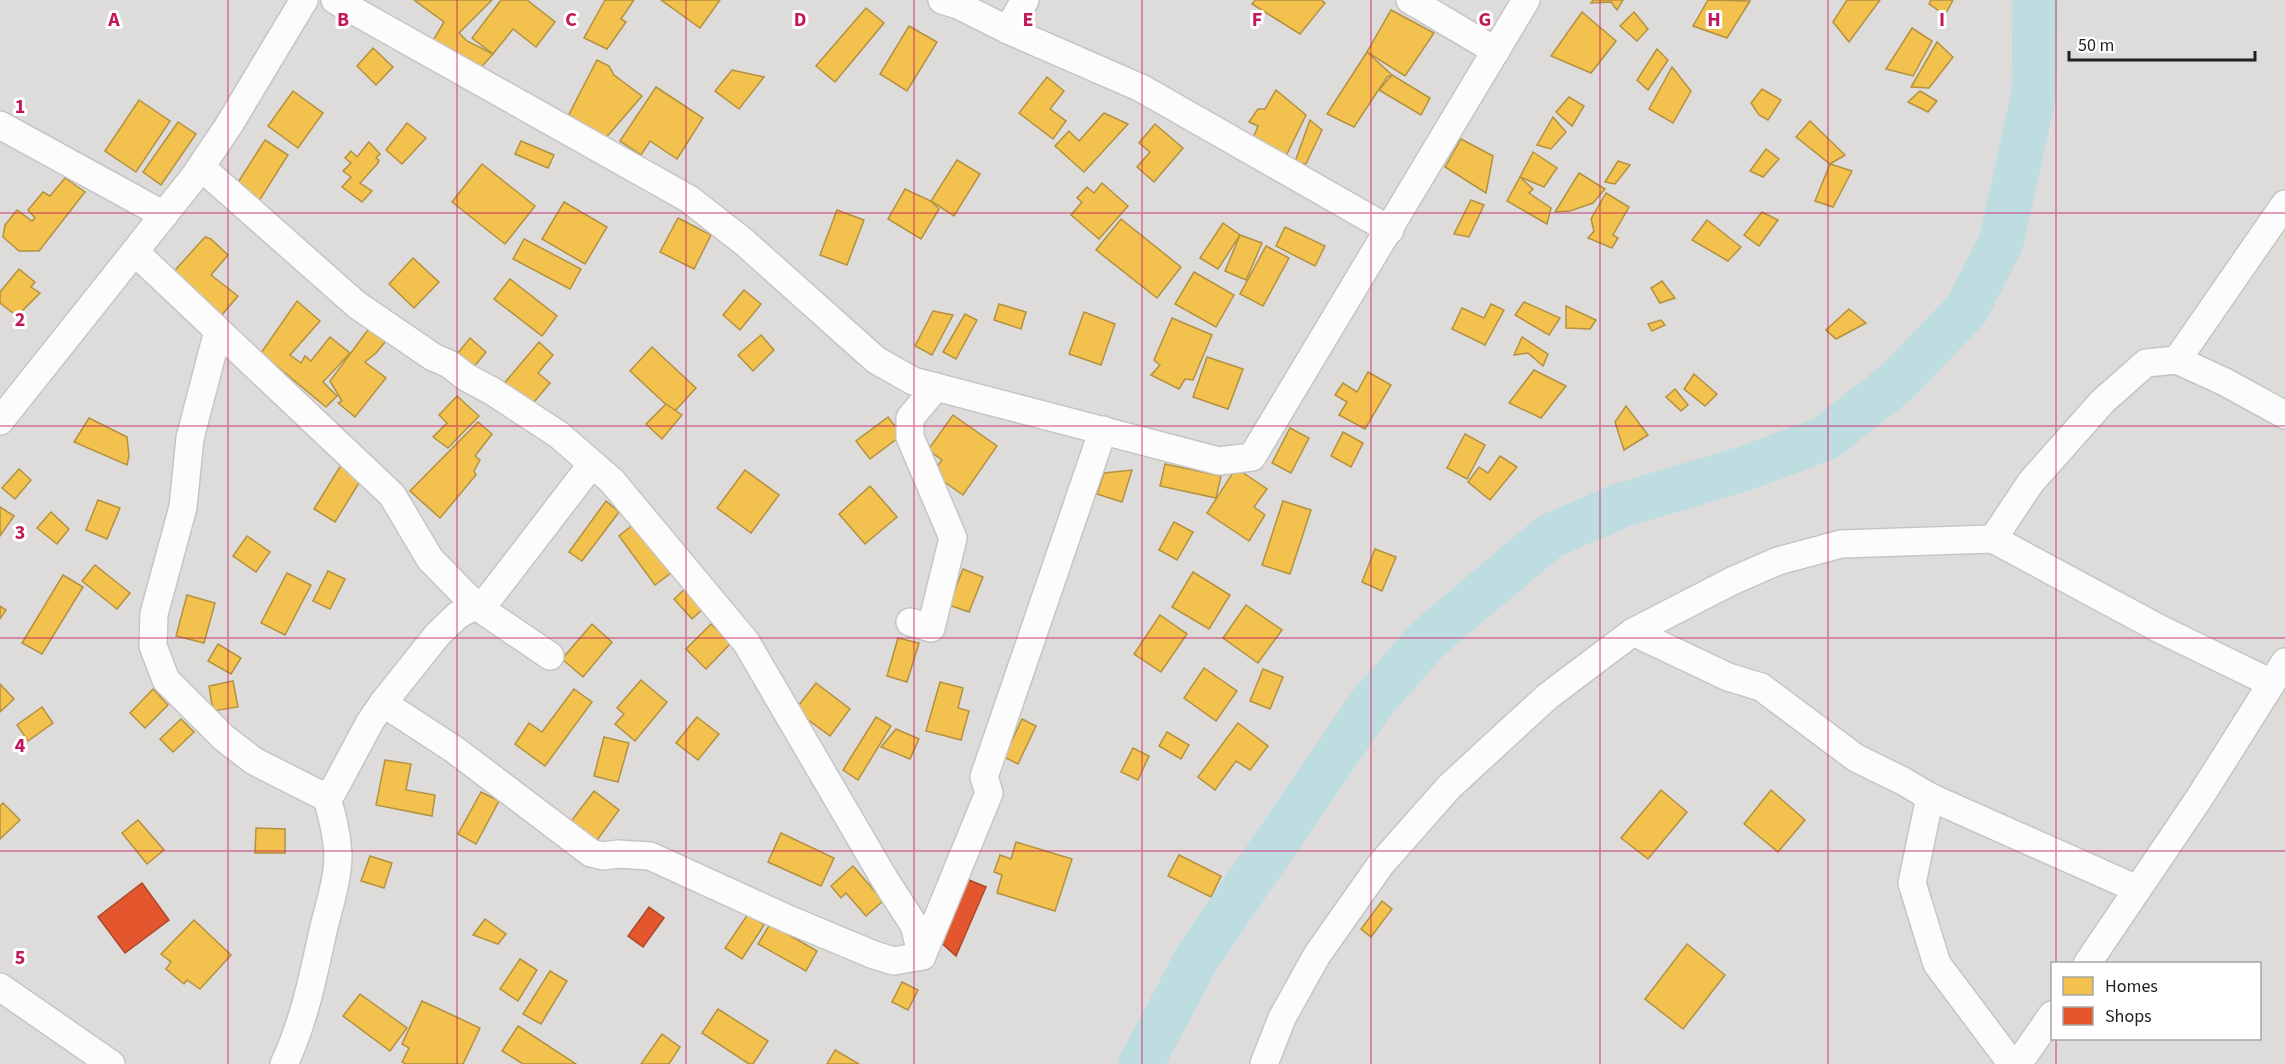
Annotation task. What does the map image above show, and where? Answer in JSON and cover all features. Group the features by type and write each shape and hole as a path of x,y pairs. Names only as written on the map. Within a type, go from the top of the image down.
{"street":[{"path":"0,421 201,167 230,125 304,0"},
{"path":"335,0 689,199 744,242 876,360 913,381 1219,461 1252,457 1526,0"},
{"path":"942,0 958,5 1008,30 1141,88 1390,230"},
{"path":"1008,30 1025,0"},
{"path":"1410,0 1496,51"},
{"path":"0,125 164,215"},
{"path":"201,167 357,305 434,357 449,364 559,435 612,481 746,642 885,880 914,925 922,956"},
{"path":"2177,360 2285,204"},
{"path":"135,252 392,495 430,559 476,605 550,656"},
{"path":"218,331 190,438 183,507 154,614 153,646 166,680 224,738 254,761 321,795 333,791 370,722 438,634 458,615 489,598 592,464"},
{"path":"1993,539 2031,482 2103,401 2146,363 2177,360 2225,382 2285,415"},
{"path":"910,622 932,628 953,538 910,437 910,417 936,387"},
{"path":"922,956 989,793 984,777 1103,430"},
{"path":"1264,1064 1282,1018 1317,955 1381,864 1449,787 1548,696 1633,632 1732,581 1778,561 1841,544 1993,539 2158,628 2278,673 2200,797 2088,962"},
{"path":"1633,632 1728,677 1761,687 1856,758 1930,797 2137,889"},
{"path":"383,703 455,750 591,853 603,856 618,854 650,856 788,919 874,955 894,961 922,956"},
{"path":"284,1064 295,1040 310,989 334,885 338,856 336,829 326,795"},
{"path":"1930,797 1912,883 1937,964 2012,1064"},
{"path":"0,987 111,1064"},
{"path":"2018,1064 2051,1016"}],"shaded area":[{"path":"0,0 2285,0 2285,1064 0,1064"}],"building: Homes":[{"path":"414,0 492,0 459,33 467,41 493,54 477,72 431,44 444,22"},
{"path":"501,0 527,0 555,22 536,47 513,29 493,54 472,38"},
{"path":"605,0 634,0 621,19 626,22 607,49 584,38"},
{"path":"661,0 720,0 700,28"},
{"path":"1255,0 1321,0 1325,3 1300,34 1252,4"},
{"path":"1593,0 1623,0 1617,10 1611,2 1591,3"},
{"path":"1708,0 1750,1 1727,38 1693,26"},
{"path":"1847,0 1880,0 1849,42 1833,22"},
{"path":"1931,0 1953,0 1945,15 1929,4"},
{"path":"866,8 884,23 835,82 816,66"},
{"path":"1391,10 1434,33 1405,76 1367,52"},
{"path":"1582,12 1616,41 1591,73 1551,56"},
{"path":"1634,12 1648,29 1637,41 1620,26"},
{"path":"909,26 937,42 907,91 880,74"},
{"path":"1912,28 1932,41 1913,76 1886,69"},
{"path":"1937,42 1953,57 1929,88 1911,87"},
{"path":"373,48 393,67 376,85 357,66"},
{"path":"1657,49 1668,60 1648,90 1637,80"},
{"path":"1367,52 1392,75 1387,77 1354,127 1327,114"},
{"path":"597,60 609,66 614,75 642,96 603,141 566,120"},
{"path":"1672,67 1691,91 1673,123 1649,109"},
{"path":"732,70 764,77 739,109 715,91"},
{"path":"1392,75 1430,98 1421,115 1379,90"},
{"path":"1047,77 1064,91 1050,109 1066,121 1053,139 1019,113"},
{"path":"656,87 703,118 677,159 650,141 641,155 620,141"},
{"path":"1762,89 1781,100 1768,120 1759,115 1751,103"},
{"path":"1276,90 1306,115 1285,158 1252,141 1258,126 1249,122 1258,109 1265,109"},
{"path":"293,91 323,113 298,148 268,126"},
{"path":"1920,91 1937,101 1928,112 1908,102"},
{"path":"1569,97 1584,106 1572,126 1556,112"},
{"path":"139,100 170,121 136,172 105,151"},
{"path":"1104,113 1128,124 1084,172 1055,146 1069,131 1079,141"},
{"path":"1553,117 1566,132 1551,149 1537,145"},
{"path":"1310,120 1322,130 1306,164 1295,162"},
{"path":"1810,121 1845,155 1830,164 1796,137"},
{"path":"178,122 196,134 161,185 143,172"},
{"path":"407,123 426,138 402,164 386,150"},
{"path":"1155,124 1183,148 1154,182 1137,167 1150,152 1139,143"},
{"path":"1461,139 1493,156 1486,193 1445,167"},
{"path":"265,140 288,155 259,201 235,187"},
{"path":"521,141 554,155 548,168 515,154"},
{"path":"369,142 380,154 376,158 379,160 378,163 360,183 372,191 362,202 342,187 351,177 343,171 351,163 345,158 351,151 357,157"},
{"path":"1766,149 1779,159 1763,177 1750,171"},
{"path":"1533,152 1557,168 1544,187 1520,177"},
{"path":"957,160 980,174 954,216 931,201"},
{"path":"1618,161 1630,165 1615,184 1605,182"},
{"path":"482,164 535,206 505,244 452,202"},
{"path":"1830,164 1852,171 1833,207 1815,201"},
{"path":"1579,173 1605,189 1593,203 1570,211 1555,212"},
{"path":"1520,177 1533,189 1529,193 1551,208 1547,224 1507,201"},
{"path":"65,178 85,192 39,251 19,251 3,237 5,225 17,210 32,221 35,218 28,210 43,192 50,196"},
{"path":"1102,183 1128,206 1099,239 1071,215 1082,202 1077,198 1087,187 1094,193"},
{"path":"905,189 931,201 939,209 921,239 888,219"},
{"path":"1606,193 1629,207 1613,235 1618,238 1612,248 1588,238 1594,231 1591,219"},
{"path":"1471,200 1484,205 1469,237 1454,234"},
{"path":"564,202 607,227 585,264 542,239"},
{"path":"837,210 864,220 847,265 820,255"},
{"path":"1762,212 1778,220 1759,246 1744,235"},
{"path":"678,218 711,235 694,269 660,252"},
{"path":"1121,219 1181,267 1157,298 1096,250"},
{"path":"1707,220 1741,247 1728,261 1692,240"},
{"path":"1223,223 1240,235 1218,269 1200,258"},
{"path":"1285,227 1325,246 1315,266 1276,246"},
{"path":"1240,235 1262,243 1246,280 1225,271"},
{"path":"205,237 211,239 228,255 211,275 238,296 221,316 236,329 230,336 167,279"},
{"path":"524,239 581,269 570,289 513,259"},
{"path":"1266,246 1289,258 1263,306 1240,294"},
{"path":"413,258 439,282 414,308 389,284"},
{"path":"19,269 35,282 31,287 40,293 17,316 0,303 0,292"},
{"path":"1194,272 1234,295 1216,327 1175,304"},
{"path":"510,279 557,316 542,336 494,299"},
{"path":"1662,281 1675,298 1660,303 1651,288"},
{"path":"744,290 761,304 740,330 723,315"},
{"path":"297,301 320,321 290,355 301,363 305,356 311,361 330,337 350,353 323,382 337,396 326,407 261,353"},
{"path":"1524,302 1560,318 1549,335 1515,315"},
{"path":"999,304 1026,312 1021,329 994,320"},
{"path":"1491,304 1504,310 1485,345 1452,329 1462,308 1484,318"},
{"path":"1566,306 1596,320 1590,329 1566,328"},
{"path":"1849,309 1866,323 1836,339 1826,330"},
{"path":"933,311 953,315 932,355 915,346"},
{"path":"1084,312 1115,324 1101,365 1069,354"},
{"path":"965,314 977,320 956,359 943,352"},
{"path":"1172,318 1212,335 1193,380 1185,379 1179,389 1151,375 1160,365 1154,360"},
{"path":"1661,320 1665,325 1652,331 1648,324"},
{"path":"370,327 386,341 365,362 386,378 355,417 338,403 342,401 330,381"},
{"path":"761,335 774,350 753,371 738,355"},
{"path":"1522,337 1548,354 1543,366 1528,353 1514,355"},
{"path":"470,338 486,352 466,377 449,364"},
{"path":"539,342 553,355 538,373 550,383 529,408 502,386"},
{"path":"652,347 696,388 674,412 630,371"},
{"path":"1207,357 1243,369 1228,409 1193,397"},
{"path":"1534,370 1566,386 1541,418 1509,403"},
{"path":"1368,372 1391,385 1365,429 1339,415 1347,402 1335,395 1343,383 1357,392"},
{"path":"1694,374 1717,394 1705,406 1684,389"},
{"path":"1675,389 1688,405 1681,411 1666,397"},
{"path":"457,396 479,416 448,448 433,437 447,423 439,415"},
{"path":"666,404 682,415 662,439 646,424"},
{"path":"1626,406 1648,435 1624,450 1615,422"},
{"path":"953,415 997,446 963,495 932,473 942,460 928,450"},
{"path":"888,417 902,435 870,459 856,441"},
{"path":"89,418 127,437 129,456 127,465 74,442"},
{"path":"478,422 492,434 475,456 480,460 474,471 476,475 440,518 410,491"},
{"path":"1290,428 1309,438 1291,473 1272,463"},
{"path":"1343,432 1363,443 1351,467 1331,456"},
{"path":"1465,434 1485,445 1467,479 1447,468"},
{"path":"1500,456 1517,467 1490,500 1468,482 1479,467 1488,473"},
{"path":"1165,464 1221,476 1216,498 1160,486"},
{"path":"341,465 362,478 335,522 314,509"},
{"path":"1236,468 1267,489 1254,507 1265,515 1249,541 1207,513"},
{"path":"19,469 31,480 15,499 2,488"},
{"path":"745,470 779,495 751,533 717,508"},
{"path":"1132,470 1122,502 1097,494 1104,473"},
{"path":"870,486 897,517 865,544 839,514"},
{"path":"98,500 120,508 107,539 86,530"},
{"path":"606,501 619,512 582,561 569,552"},
{"path":"1283,501 1311,510 1290,574 1262,565"},
{"path":"0,507 14,516 0,536"},
{"path":"51,512 69,529 57,544 37,528"},
{"path":"1174,522 1193,532 1177,560 1159,550"},
{"path":"635,523 671,573 655,585 619,536"},
{"path":"247,536 270,552 256,572 233,556"},
{"path":"1375,549 1396,557 1382,591 1362,582"},
{"path":"95,565 130,593 117,609 82,581"},
{"path":"963,569 983,577 969,612 949,605"},
{"path":"328,571 345,579 330,609 313,601"},
{"path":"1193,572 1230,595 1209,629 1172,607"},
{"path":"287,573 311,585 285,635 261,623"},
{"path":"63,575 83,587 42,654 22,643"},
{"path":"686,588 704,608 692,619 674,599"},
{"path":"187,595 215,603 204,643 176,636"},
{"path":"1246,605 1282,630 1258,663 1223,638"},
{"path":"0,606 6,610 0,619"},
{"path":"1160,615 1187,634 1161,672 1134,654"},
{"path":"592,624 612,642 583,677 562,659"},
{"path":"711,624 731,643 706,669 686,649"},
{"path":"898,638 919,643 907,682 887,676"},
{"path":"218,644 241,658 231,674 208,661"},
{"path":"1204,668 1237,691 1216,721 1184,698"},
{"path":"1263,669 1283,677 1270,709 1250,701"},
{"path":"641,680 667,702 635,741 615,724 624,714 617,708"},
{"path":"233,681 238,707 213,711 209,686"},
{"path":"940,682 963,688 958,708 969,711 961,740 926,731"},
{"path":"816,683 850,709 830,736 795,710"},
{"path":"0,684 14,699 0,712"},
{"path":"153,689 168,705 145,728 130,713"},
{"path":"574,689 592,702 545,766 515,744 529,723 542,732"},
{"path":"42,707 53,723 28,741 17,725"},
{"path":"697,717 719,734 698,760 676,743"},
{"path":"876,717 891,726 858,780 843,770"},
{"path":"181,719 194,732 173,752 160,739"},
{"path":"1022,719 1036,726 1018,764 1004,757"},
{"path":"1238,723 1268,746 1250,770 1236,761 1215,790 1198,777"},
{"path":"896,729 919,739 910,759 881,747"},
{"path":"1167,732 1189,745 1181,759 1159,746"},
{"path":"604,737 629,743 618,782 594,776"},
{"path":"1133,748 1149,756 1138,780 1121,772"},
{"path":"385,760 411,764 406,790 435,795 432,816 376,805"},
{"path":"1661,790 1687,812 1648,859 1621,838"},
{"path":"1771,790 1805,820 1778,852 1744,824"},
{"path":"594,791 619,810 595,843 569,824"},
{"path":"481,792 499,801 476,844 458,834"},
{"path":"3,803 20,820 0,839 0,806"},
{"path":"138,820 164,850 147,864 122,833"},
{"path":"256,828 285,829 285,853 255,853"},
{"path":"781,833 834,858 821,886 768,862"},
{"path":"1016,842 1072,859 1055,911 997,893 1002,875 994,872 1000,855 1011,859"},
{"path":"1179,855 1221,876 1211,897 1168,876"},
{"path":"370,856 392,863 384,888 361,881"},
{"path":"853,866 883,901 866,916 846,893 841,898 831,886"},
{"path":"1382,901 1392,909 1371,937 1361,929"},
{"path":"748,914 764,925 742,959 725,948"},
{"path":"485,919 506,934 498,944 473,935"},
{"path":"194,920 231,955 200,989 187,980 184,984 166,969 171,962 161,954"},
{"path":"770,924 817,951 806,971 758,944"},
{"path":"1687,944 1725,975 1683,1029 1645,999"},
{"path":"520,959 537,970 518,1001 500,989"},
{"path":"550,971 567,981 541,1024 523,1014"},
{"path":"902,982 918,990 908,1010 892,1002"},
{"path":"360,994 407,1028 390,1051 343,1016"},
{"path":"422,1001 480,1028 463,1064 406,1064 402,1062 409,1048 402,1044"},
{"path":"718,1009 768,1041 753,1064 749,1064 702,1033"},
{"path":"518,1026 576,1064 523,1064 502,1051"},
{"path":"662,1034 680,1047 669,1064 641,1064"},
{"path":"835,1050 859,1064 827,1064"}],"building: Shops":[{"path":"964,878 986,887 956,956 937,939"},
{"path":"142,883 169,920 125,953 98,917"},
{"path":"649,907 664,918 643,947 628,936"}],"waterway":[{"path":"1141,1064 1197,958 1373,701 1430,637 1550,536 1622,505 1743,469 1826,438 1898,381 1967,309 2001,242 2015,180 2034,93 2035,0"}]}
